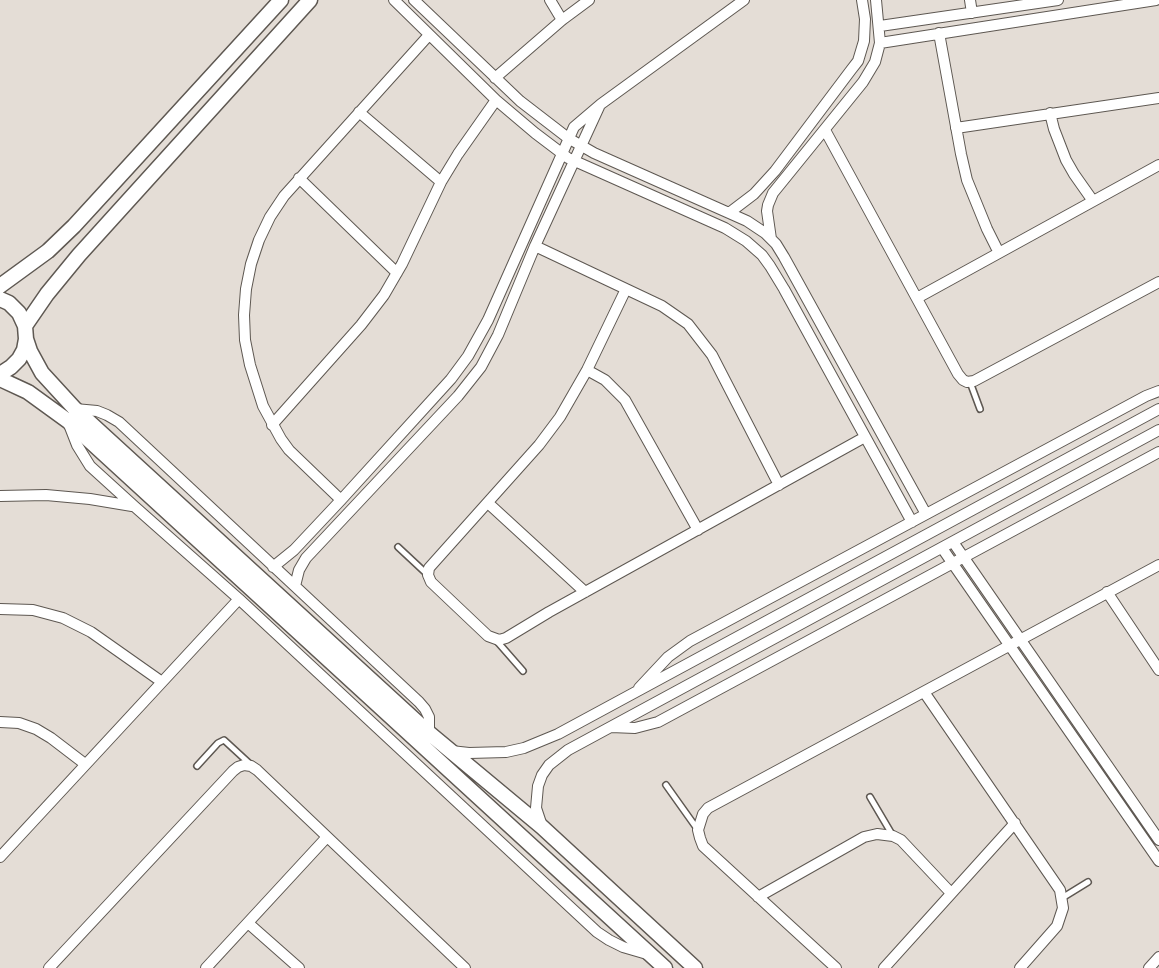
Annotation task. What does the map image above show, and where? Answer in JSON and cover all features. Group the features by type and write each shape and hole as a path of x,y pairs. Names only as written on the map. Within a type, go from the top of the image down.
{"street":[{"path":"0,286 48,251 74,226 281,0"},
{"path":"0,374 19,359 24,350 25,332 47,294 79,255 310,0"},
{"path":"394,0 496,100 573,161 725,228 752,246 777,278 912,522"},
{"path":"414,0 534,113 568,138 756,226 772,240 785,257 926,514"},
{"path":"550,0 562,20"},
{"path":"495,78 589,0"},
{"path":"273,566 294,550 341,500 451,379 475,345 574,127 601,104 744,0"},
{"path":"729,213 765,183 858,61 864,40 862,0"},
{"path":"772,240 768,217 770,199 871,71 875,62 880,43 876,0"},
{"path":"970,0 972,13"},
{"path":"880,26 1058,0"},
{"path":"880,43 1156,0"},
{"path":"939,33 961,154 986,229 999,253"},
{"path":"341,500 289,450 272,425 258,393 250,365 244,327 246,289 259,240 284,196 429,35"},
{"path":"956,128 1159,98"},
{"path":"272,425 361,325 384,295 441,183 496,100"},
{"path":"295,586 299,570 306,558 458,396 481,367 498,335 535,246 601,104"},
{"path":"359,112 441,183"},
{"path":"1050,113 1066,160 1093,201"},
{"path":"825,130 963,380 970,382 1159,282"},
{"path":"917,298 1159,165"},
{"path":"299,178 397,273"},
{"path":"535,246 682,318 700,338 718,367 779,485"},
{"path":"626,289 566,407 546,435 488,503 431,565 428,575 431,582 488,636 503,639 509,636 865,438"},
{"path":"0,299 9,303 19,313 30,351 72,415 665,968"},
{"path":"587,370 605,380 625,401 698,530"},
{"path":"0,379 72,415 429,733 542,827 695,968"},
{"path":"634,694 658,666 690,641 1159,391"},
{"path":"450,751 487,754 524,748 558,734 1159,409"},
{"path":"72,415 97,411 119,422 419,702 429,717 429,733"},
{"path":"72,415 77,445 90,466 239,599 597,932 623,947 651,955"},
{"path":"542,827 536,808 538,786 549,765 568,750 1159,430"},
{"path":"611,726 635,728 658,722 1159,452"},
{"path":"0,496 46,495 134,506"},
{"path":"488,503 586,592"},
{"path":"953,542 1159,841"},
{"path":"942,548 1159,861"},
{"path":"836,968 703,846 698,830 708,807 1159,565"},
{"path":"1107,593 1159,670"},
{"path":"0,857 239,599"},
{"path":"0,609 33,610 63,618 91,632 162,682"},
{"path":"923,692 1056,881 1062,898 1063,908 1057,926 1020,968"},
{"path":"0,722 19,723 36,729 85,764"},
{"path":"49,968 233,771 244,765 251,766 465,968"},
{"path":"884,968 1015,823"},
{"path":"758,897 864,837 877,834 893,836 907,846 951,893"},
{"path":"206,968 327,837"},
{"path":"248,923 299,968"},
{"path":"1149,968 1159,957"}],"lane":[{"path":"970,382 980,410"},
{"path":"398,547 428,575"},
{"path":"495,639 523,671"},
{"path":"197,766 224,740 251,766"},
{"path":"666,785 698,830"},
{"path":"870,797 893,836"},
{"path":"1062,898 1088,883"}]}
